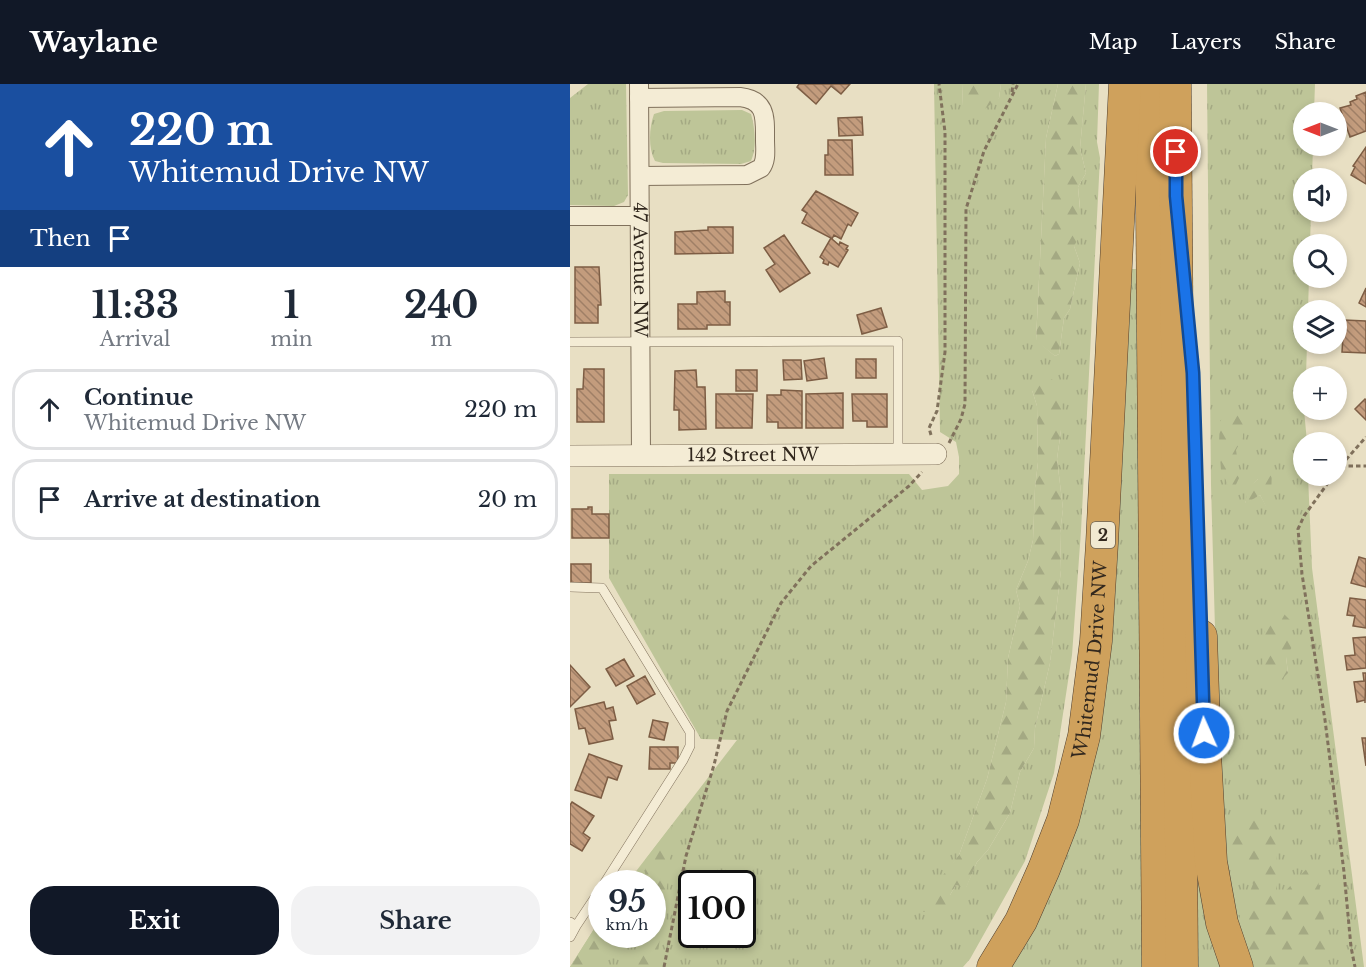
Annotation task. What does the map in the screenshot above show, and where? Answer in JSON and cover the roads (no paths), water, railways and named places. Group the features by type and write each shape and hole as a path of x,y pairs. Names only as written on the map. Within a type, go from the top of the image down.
{"highway":[{"name":"Whitemud Drive NW","path":"993,967 1021,921 1044,869 1063,820 1084,736 1096,641 1101,565 1125,84"},
{"path":"1150,84 1158,967"},
{"path":"1175,84 1182,967"},
{"path":"1176,196 1193,373 1204,742 1211,862 1222,923 1237,967"}],"street":[{"name":"47 Avenue NW","path":"639,91 641,456"},
{"path":"639,91 752,99 764,113 765,156 761,168 747,175 640,176"},
{"path":"570,216 640,216"},
{"name":"142 Street NW","path":"570,456 936,454"}],"lane":[{"path":"570,342 898,341 898,454"},
{"path":"570,587 602,588 690,732 690,746 683,760 613,870"},
{"path":"570,937 573,924 588,904"}]}
